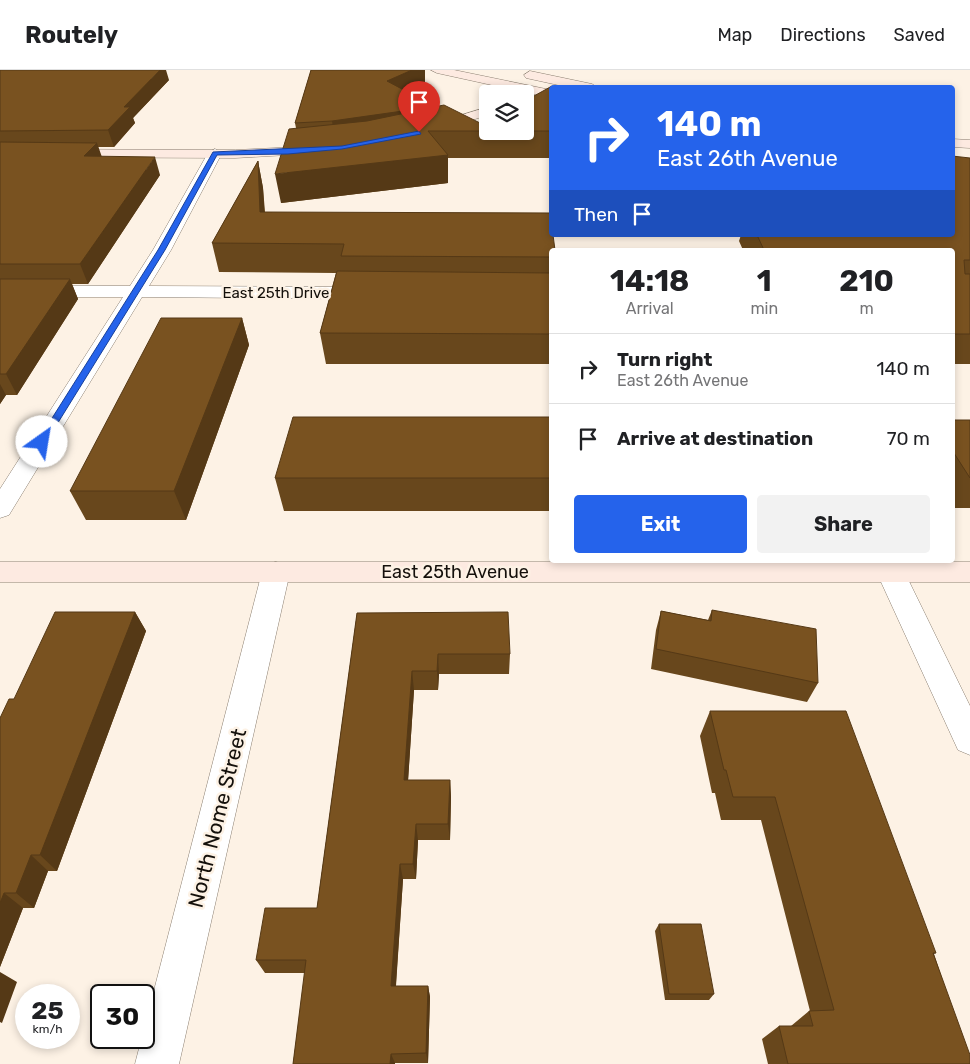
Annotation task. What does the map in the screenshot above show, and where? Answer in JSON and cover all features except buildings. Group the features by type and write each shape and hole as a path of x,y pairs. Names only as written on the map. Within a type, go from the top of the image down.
{"street":[{"path":"437,70 499,85"},
{"path":"519,73 578,85"},
{"path":"534,89 551,79"},
{"path":"534,93 549,94"},
{"path":"419,132 479,114"},
{"path":"955,142 970,144"},
{"path":"0,153 215,153 332,148"},
{"path":"0,509 162,250 215,153"},
{"name":"East 25th Drive","path":"0,291 384,293"},
{"path":"890,571 970,740"},
{"name":"East 25th Avenue","path":"0,572 970,572"},
{"name":"North Nome Street","path":"157,1064 276,572"}],"route":[{"path":"42,442 162,250 215,153 288,152 342,147 419,132"}]}
